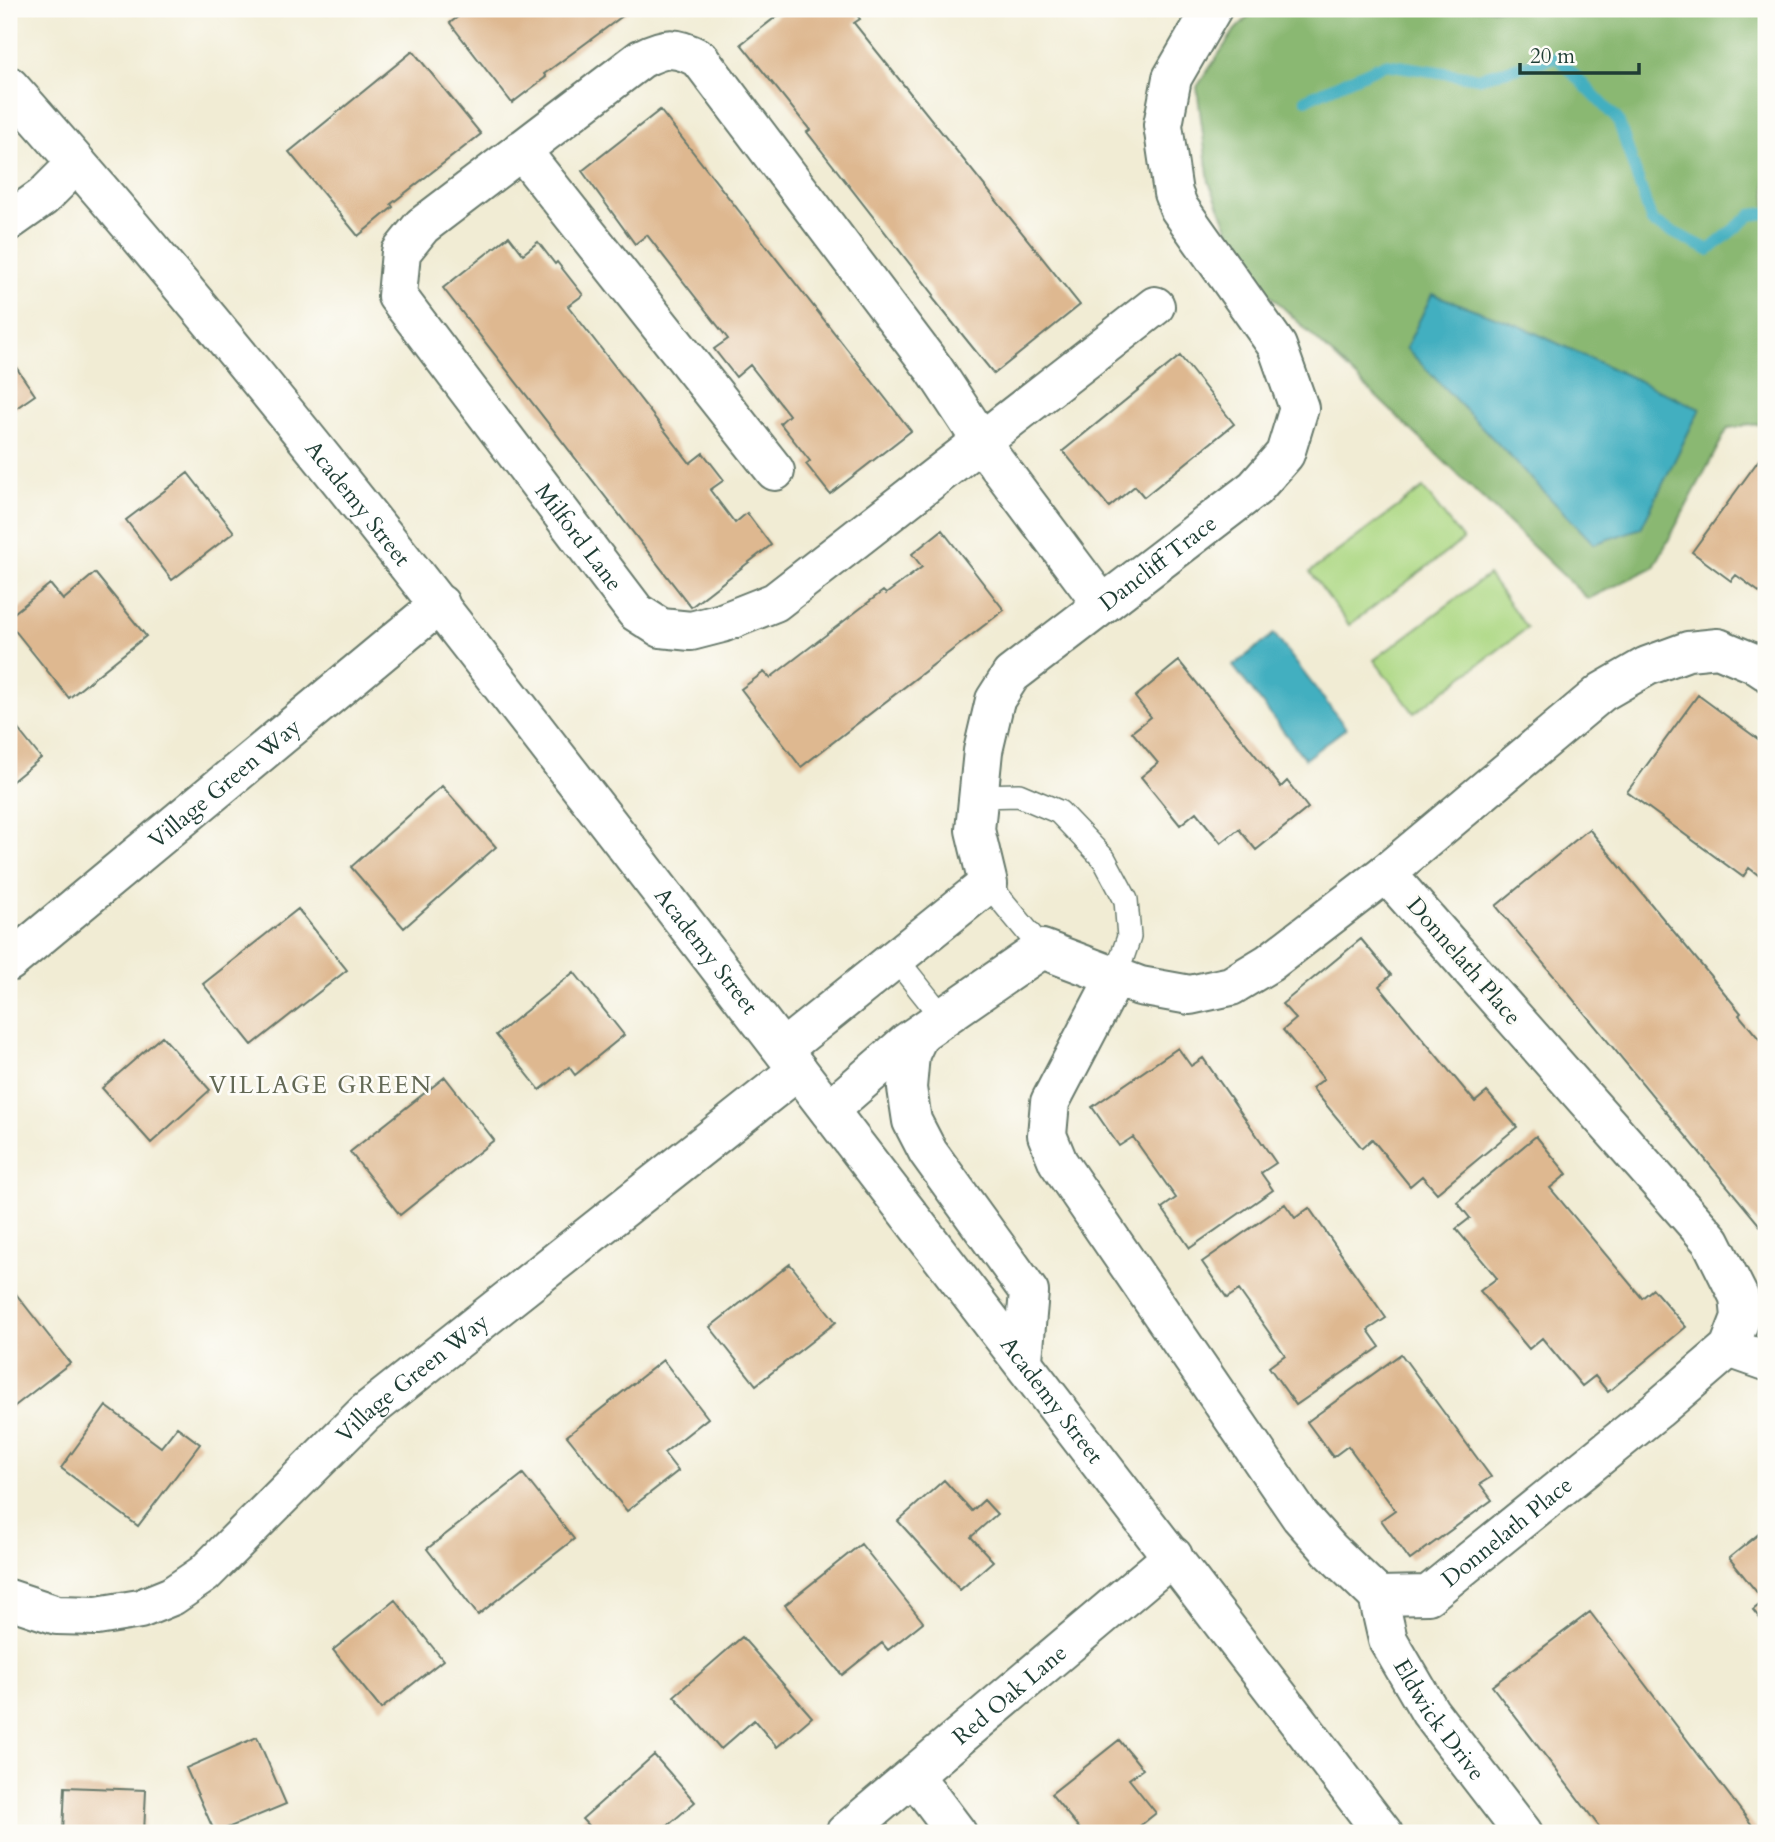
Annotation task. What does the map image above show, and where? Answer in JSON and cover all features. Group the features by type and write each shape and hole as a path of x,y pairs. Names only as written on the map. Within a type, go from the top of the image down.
{"street":[{"name":"Dancliff Trace","path":"988,884 975,830 978,796 983,751 995,700 1011,675 1255,488 1285,454 1299,408 1278,346 1210,254 1179,208 1173,193 1163,125 1172,78 1213,9"},
{"name":"Milford Lane","path":"1102,604 982,442 934,369 700,59 681,48 657,51 641,59 422,226 401,252 397,296 636,612 662,628 691,631 722,624 775,602 982,442 1155,306"},
{"name":"Academy Street","path":"9,86 266,387 439,604 1023,1359 1383,1833"},
{"path":"521,150 775,471"},
{"path":"9,221 43,197 77,163"},
{"name":"Village Green Way","path":"9,962 439,604"},
{"path":"829,1110 931,1027 1042,949 1140,986 1190,995 1231,986 1269,963 1386,873 1602,692 1647,666 1688,651 1718,648 1766,671"},
{"name":"Donnelath Place","path":"1378,1596 1428,1595 1657,1410 1728,1348 1741,1317 1739,1297 1711,1241 1386,873"},
{"path":"791,1059 896,959 988,884"},
{"path":"1115,978 1050,1102 1047,1135 1058,1162 1300,1516 1330,1550 1378,1596"},
{"path":"931,1027 910,1054 907,1088 912,1121 928,1152 1029,1292 1023,1359"},
{"name":"Village Green Way","path":"9,1599 57,1615 97,1616 140,1609 172,1596 204,1574 365,1413 791,1059"},
{"path":"1728,1348 1766,1361"},
{"name":"Red Oak Lane","path":"845,1833 1173,1556"},
{"name":"Eldwick Drive","path":"1378,1596 1388,1640 1430,1712 1523,1833"},
{"path":"914,1776 957,1833"}],"lane":[{"path":"978,796 1019,795 1059,812 1104,859 1126,900 1129,937 1115,978"},
{"path":"988,884 1042,949"},
{"path":"896,959 931,1027"}],"green space":[{"path":"1256,9 1766,9 1766,423 1728,428 1654,567 1588,599 1246,272 1209,182 1197,87 1235,30"},
{"path":"1423,488 1463,540 1349,625 1310,572"},
{"path":"1488,575 1527,628 1414,713 1374,660"}],"water":[{"path":"1432,294 1520,326 1700,409 1641,528 1594,544 1406,348"},
{"path":"1274,634 1346,728 1305,759 1233,666"}],"building":[{"path":"468,9 632,9 544,74 546,77 512,103 450,23"},
{"path":"786,9 852,9 860,19 854,23 1080,305 994,374 807,132 810,130 741,44"},
{"path":"413,51 481,134 391,204 393,207 358,236 289,152"},
{"path":"660,110 911,431 830,494 806,464 810,461 780,423 789,415 750,365 736,377 714,349 728,339 647,235 635,244 582,171"},
{"path":"509,236 523,254 538,242 555,264 557,262 583,295 568,306 690,463 703,453 724,480 710,490 735,523 747,513 771,545 691,607 443,288"},
{"path":"1180,356 1234,424 1144,497 1135,486 1109,507 1063,451"},
{"path":"9,357 35,395 9,413"},
{"path":"1766,450 1766,597 1736,575 1731,581 1692,552"},
{"path":"188,473 234,532 172,580 126,520"},
{"path":"942,530 1004,610 801,767 741,689 764,672 770,678 883,591 886,594 922,567 912,554"},
{"path":"95,573 146,636 69,698 9,623 9,617 50,584 63,600"},
{"path":"1179,661 1281,787 1287,781 1308,808 1256,850 1239,829 1221,843 1196,812 1180,825 1141,777 1158,763 1132,732 1151,717 1135,697"},
{"path":"1698,695 1766,745 1766,881 1749,868 1743,877 1627,792"},
{"path":"9,718 41,758 9,784"},
{"path":"442,786 496,847 404,928 351,867"},
{"path":"1589,829 1766,1047 1766,1233 1496,906"},
{"path":"298,909 347,970 252,1045 203,984"},
{"path":"1361,939 1391,975 1379,986 1475,1102 1487,1092 1517,1127 1437,1193 1422,1176 1410,1186 1372,1139 1362,1148 1312,1088 1324,1079 1283,1030 1296,1019 1282,1004"},
{"path":"574,972 624,1035 575,1075 569,1067 540,1090 496,1035"},
{"path":"162,1036 210,1090 151,1143 102,1088"},
{"path":"1178,1048 1191,1066 1203,1058 1276,1163 1261,1173 1273,1190 1190,1248 1162,1208 1176,1198 1133,1137 1119,1146 1092,1107"},
{"path":"445,1077 494,1140 400,1215 350,1152"},
{"path":"1536,1136 1567,1174 1550,1188 1642,1298 1653,1289 1686,1327 1608,1392 1595,1376 1582,1386 1542,1338 1529,1349 1480,1291 1497,1278 1456,1229 1470,1218 1457,1202"},
{"path":"1285,1204 1295,1218 1309,1208 1386,1318 1368,1330 1380,1347 1296,1405 1269,1367 1285,1355 1239,1290 1227,1298 1202,1262"},
{"path":"790,1264 836,1322 756,1385 710,1327"},
{"path":"9,1285 70,1363 11,1409 9,1407"},
{"path":"1401,1354 1491,1477 1480,1484 1492,1500 1410,1560 1381,1520 1395,1510 1348,1446 1333,1457 1307,1422"},
{"path":"663,1360 708,1418 664,1453 678,1471 627,1511 567,1436"},
{"path":"106,1406 161,1447 177,1427 200,1444 138,1526 61,1468"},
{"path":"523,1474 574,1539 478,1615 427,1549"},
{"path":"944,1480 972,1511 984,1500 997,1514 971,1537 993,1561 960,1590 898,1521"},
{"path":"1766,1528 1766,1626 1753,1610 1764,1601 1729,1558"},
{"path":"861,1544 923,1622 888,1650 882,1643 842,1675 785,1605"},
{"path":"395,1600 443,1660 381,1709 333,1650"},
{"path":"1590,1612 1758,1833 1604,1833 1492,1686"},
{"path":"742,1637 812,1717 777,1747 754,1720 721,1749 674,1696"},
{"path":"257,1737 286,1804 215,1833 186,1768"},
{"path":"1119,1740 1143,1769 1129,1779 1156,1813 1131,1833 1083,1833 1051,1794"},
{"path":"654,1755 695,1802 659,1833 595,1833 582,1819"},
{"path":"65,1787 146,1790 144,1833 63,1833"}],"waterway":[{"path":"1306,99 1385,64 1478,78 1557,57 1618,120 1652,222 1709,250 1751,215 1766,213"}],"district":[{"name":"VILLAGE GREEN","path":"321,1085"}]}
